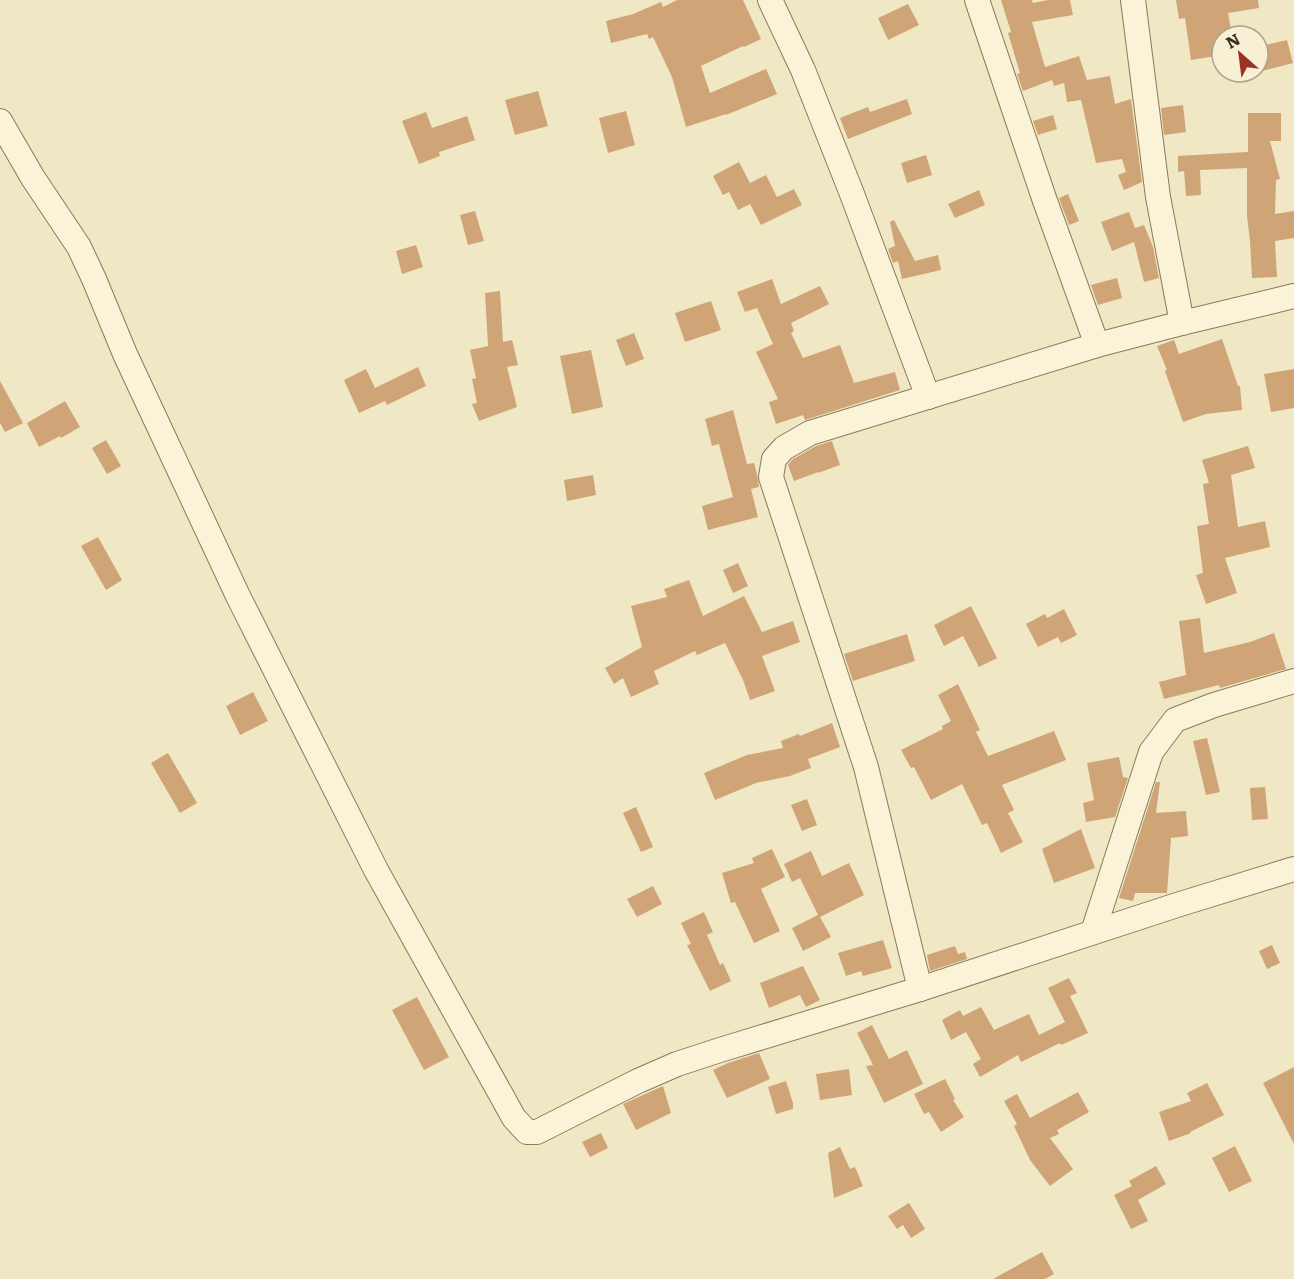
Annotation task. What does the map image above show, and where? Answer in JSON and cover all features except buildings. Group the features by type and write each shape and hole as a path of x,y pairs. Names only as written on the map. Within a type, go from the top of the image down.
{"street":[{"path":"770,0 803,70 848,184 927,398"},
{"path":"977,0 1097,345"},
{"path":"1133,0 1158,197 1182,323"},
{"path":"0,121 33,178 79,247 125,354 238,596 376,870 514,1118 527,1132 537,1132 638,1081 678,1064 1294,869"},
{"path":"920,989 866,766 771,477 774,459 784,448 810,433 1097,345 1294,296"},
{"path":"1093,932 1151,752 1175,720 1214,705 1294,681"}]}
